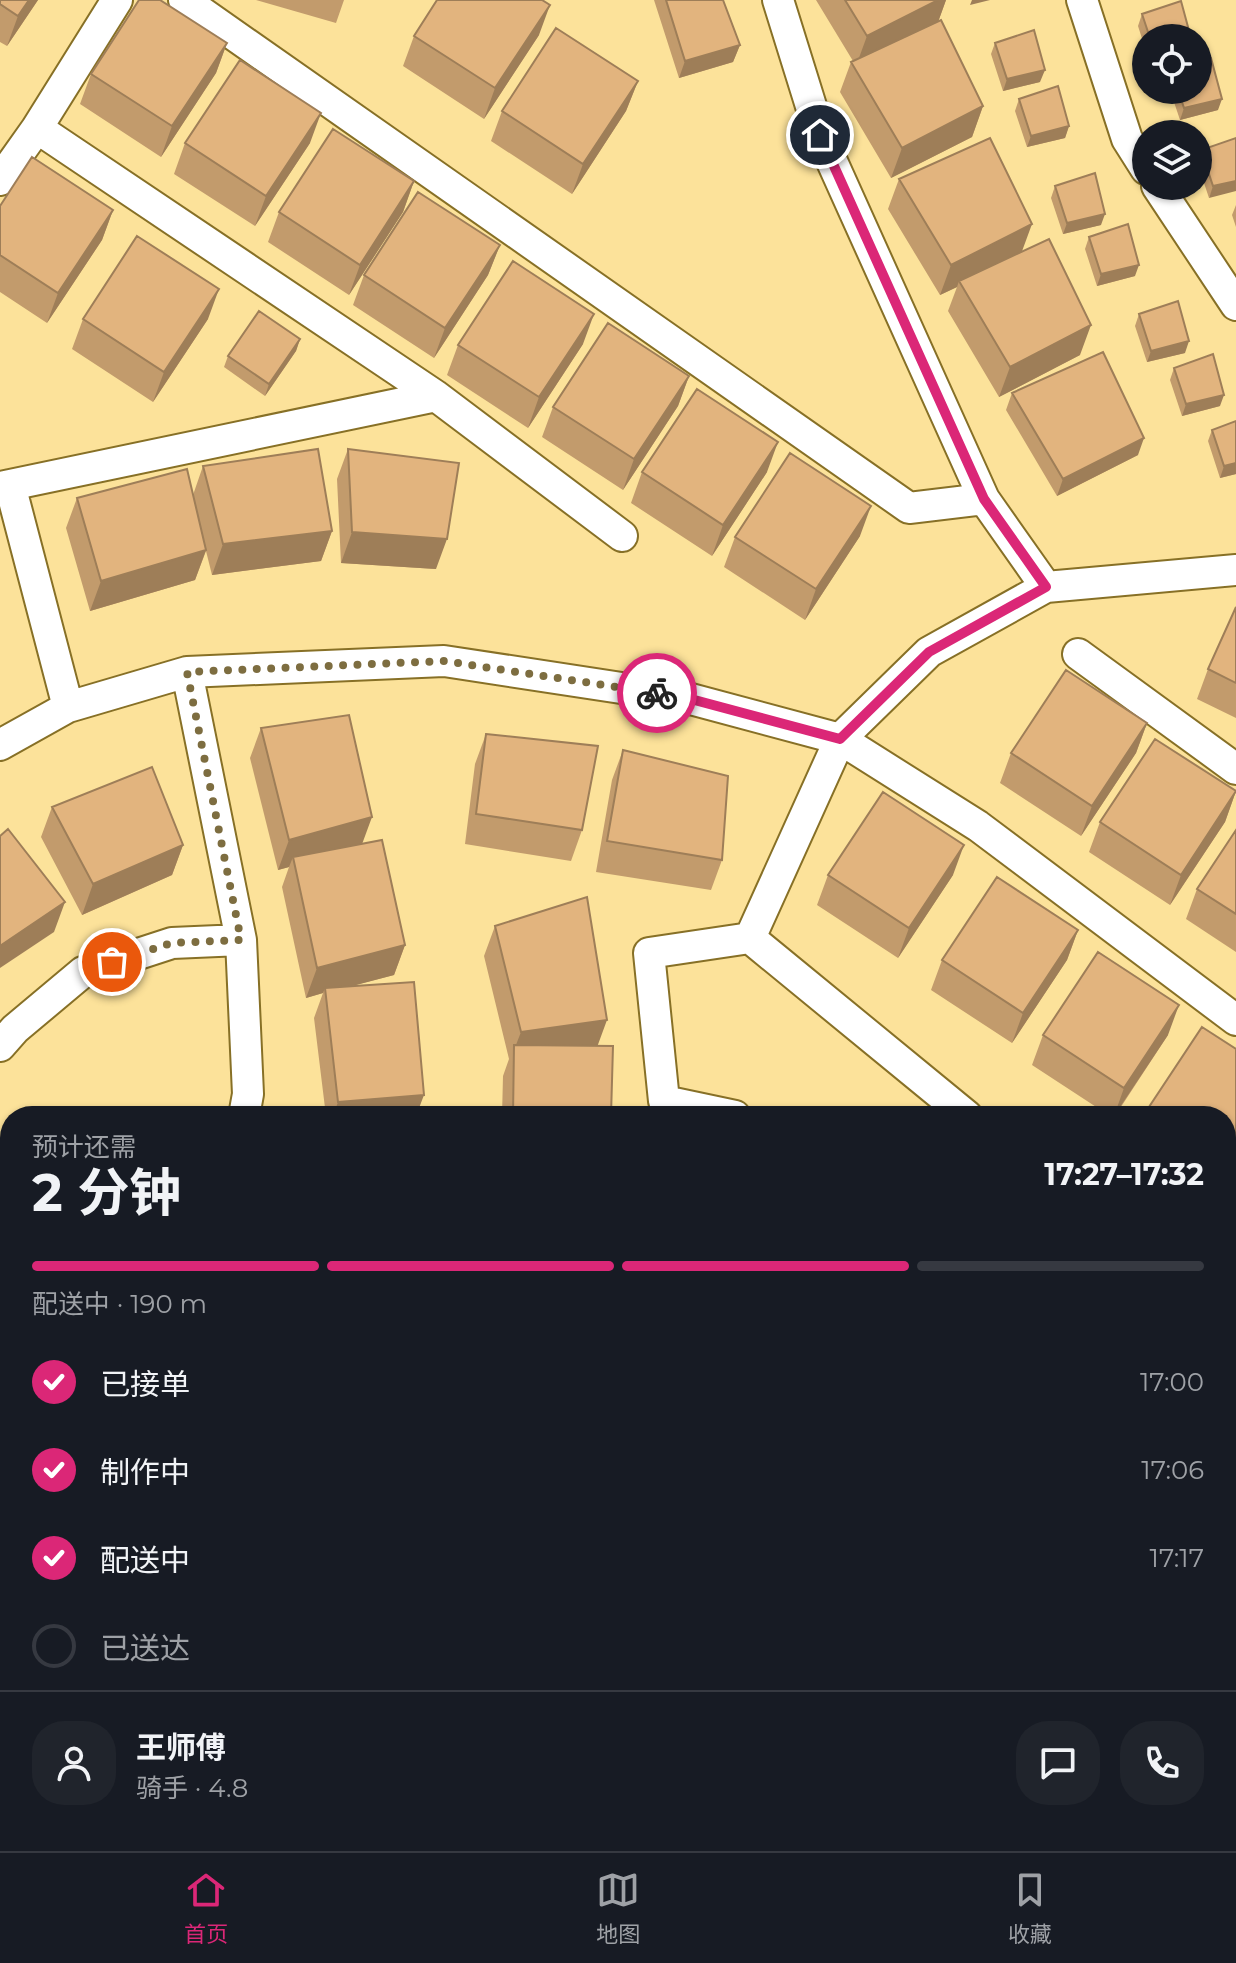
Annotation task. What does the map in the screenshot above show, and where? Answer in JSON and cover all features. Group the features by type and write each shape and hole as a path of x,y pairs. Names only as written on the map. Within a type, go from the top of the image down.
{"street":[{"path":"0,180 37,128 117,0"},
{"path":"184,0 909,508 984,499"},
{"path":"778,0 820,135 984,499 1046,587"},
{"path":"1082,0 1132,147"},
{"path":"37,128 436,396 622,536"},
{"path":"1166,200 1236,305"},
{"path":"68,707 5,486 436,396"},
{"path":"750,938 840,739 929,652 1046,587 1236,570"},
{"path":"1078,654 1236,769"},
{"path":"0,745 68,707 187,672 444,661 687,698 840,739 978,826 1236,1020"},
{"path":"187,672 241,940 248,1094 246,1106"},
{"path":"688,1106 664,1101 649,953 750,938 955,1106"},
{"path":"0,1046 15,1029 83,972 172,943 241,940"}],"building":[{"path":"0,0 29,0 18,16 0,4"},
{"path":"139,0 160,0 227,43 172,126 91,74"},
{"path":"437,0 542,0 550,5 495,88 414,36"},
{"path":"666,0 723,0 740,45 685,61"},
{"path":"845,0 938,0 867,36"},
{"path":"1181,1 1187,24 1145,24 1142,14"},
{"path":"941,20 983,106 902,148 851,62"},
{"path":"556,28 638,81 583,164 502,111"},
{"path":"1034,30 1045,70 1007,79 995,43"},
{"path":"240,60 321,113 266,196 185,143"},
{"path":"1212,62 1222,99 1212,101"},
{"path":"1058,86 1069,126 1031,136 1019,99"},
{"path":"333,129 414,181 360,265 279,212"},
{"path":"990,138 1032,224 951,265 899,179"},
{"path":"1236,138 1236,181 1213,186 1212,146"},
{"path":"32,157 113,210 58,293 0,255 0,206"},
{"path":"1095,173 1105,214 1067,223 1055,186"},
{"path":"418,192 500,245 445,328 364,275"},
{"path":"1128,224 1139,265 1101,274 1089,237"},
{"path":"137,236 219,289 164,372 83,319"},
{"path":"1049,239 1091,325 1010,367 959,281"},
{"path":"513,261 594,314 539,397 458,345"},
{"path":"1178,301 1189,341 1151,351 1139,314"},
{"path":"259,311 300,339 269,384 228,356"},
{"path":"608,323 689,376 634,459 553,407"},
{"path":"1103,352 1144,438 1063,479 1012,393"},
{"path":"1213,354 1224,395 1186,404 1174,368"},
{"path":"697,389 778,442 723,525 642,472"},
{"path":"1236,421 1236,463 1224,466 1212,430"},
{"path":"318,449 332,531 223,544 203,466"},
{"path":"348,449 459,463 447,539 352,532"},
{"path":"790,453 871,506 816,589 735,537"},
{"path":"187,469 206,550 101,581 77,498"},
{"path":"1236,607 1236,683 1208,669"},
{"path":"1066,670 1147,723 1092,806 1011,753"},
{"path":"349,715 372,817 289,840 261,728"},
{"path":"486,734 598,746 582,830 476,814"},
{"path":"1155,739 1236,791 1181,875 1100,822"},
{"path":"623,750 728,776 722,860 607,841"},
{"path":"152,767 183,845 93,884 52,807"},
{"path":"883,792 964,845 909,928 828,875"},
{"path":"8,829 65,902 0,946 0,836"},
{"path":"1236,830 1236,914 1197,889"},
{"path":"382,840 405,945 317,968 293,857"},
{"path":"997,877 1078,930 1023,1013 942,960"},
{"path":"587,897 607,1020 521,1032 495,926"},
{"path":"1098,952 1179,1005 1124,1088 1043,1035"},
{"path":"414,982 424,1095 338,1102 325,988"},
{"path":"1202,1027 1236,1049 1236,1106 1150,1106"},
{"path":"514,1045 613,1046 611,1106 513,1106"}],"way so far":[{"path":"112,962 172,943 241,940 187,672 444,661 657,693"}],"route":[{"path":"657,693 687,698 840,739 929,652 1046,587 984,499 820,135"}]}
